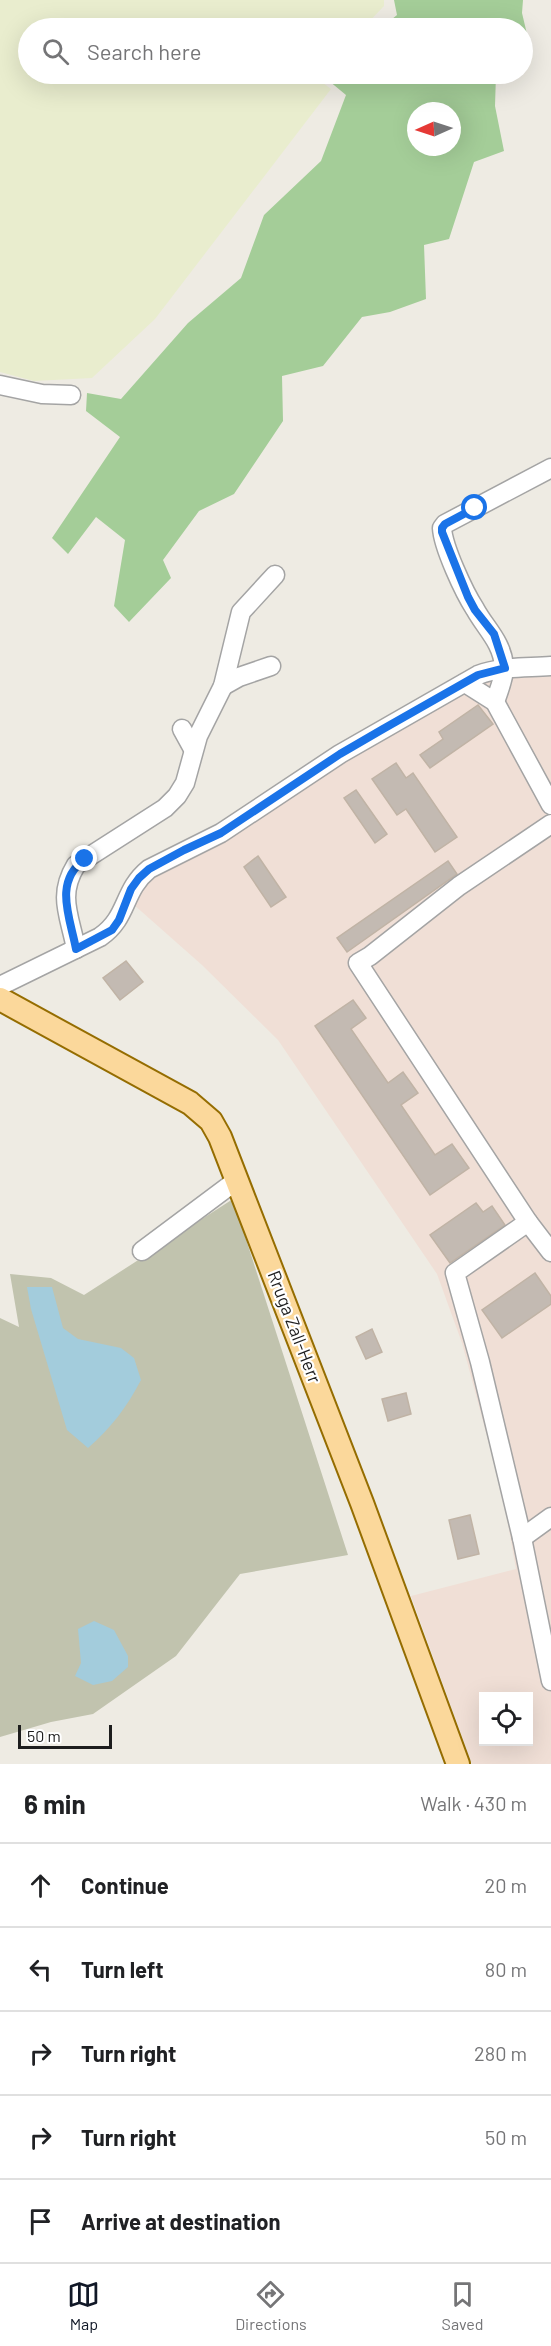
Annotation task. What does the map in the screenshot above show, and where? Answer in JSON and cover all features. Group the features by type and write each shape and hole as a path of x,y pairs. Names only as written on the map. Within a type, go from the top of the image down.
{"main road":[{"name":"Rruga Zall-Herr","path":"0,999 201,1111 211,1121 237,1180 362,1503 458,1764"}],"street":[{"path":"0,385 42,394 70,396"},
{"path":"495,702 505,668 494,634 475,610 459,579 442,528 445,524 551,468"},
{"path":"76,949 66,902 69,876 76,865 165,808 177,796 185,783 193,749 223,686 241,612 275,575"},
{"path":"223,686 239,677 271,666"},
{"path":"0,986 112,930 119,920 131,889 149,869 221,833 340,754 490,670 551,666"},
{"path":"465,684 495,702 551,805"},
{"path":"182,729 193,749"},
{"path":"551,824 459,886 358,963 528,1222 551,1252"},
{"path":"142,1251 237,1180"},
{"path":"528,1222 455,1274 480,1362 522,1538 551,1681"},
{"path":"522,1538 551,1517"}],"shaded area":[{"path":"0,0 384,0 384,6 373,18 18,18 18,84 324,84 331,89 155,319 92,378 34,381 0,372"},
{"path":"551,667 551,1764 472,1764 411,1596 516,1569 503,1496 462,1343 437,1274 278,1040 202,965 133,904 145,882 266,808 333,760 499,673"},
{"path":"233,1199 348,1555 240,1574 176,1656 93,1714 51,1722 0,1737 0,1318 19,1327 10,1274 51,1278 84,1295"}],"green space":[{"path":"394,0 523,0 523,18 393,18 397,15"},
{"path":"333,84 496,84 495,106 504,151 474,162 449,239 424,245 426,299 390,312 362,317 323,366 282,376 283,421 234,494 199,511 163,560 171,578 129,622 114,606 125,540 96,517 68,554 52,538 120,437 86,411 87,393 121,399 188,323 241,278 264,215 321,161 346,95"}],"water":[{"path":"27,1287 52,1287 63,1328 78,1339 121,1348 134,1358 141,1380 118,1417 88,1448 67,1430 31,1309"},
{"path":"94,1621 114,1630 128,1656 128,1667 112,1681 93,1685 75,1676 81,1663 78,1629"}],"building":[{"path":"478,705 493,724 430,768 420,755 443,739 439,732"},
{"path":"396,763 406,778 413,773 457,837 435,852 406,809 397,815 372,779"},
{"path":"356,790 387,834 375,843 344,798"},
{"path":"258,856 286,897 271,907 244,867"},
{"path":"448,861 457,874 347,952 337,938"},
{"path":"126,961 143,982 120,1000 103,978"},
{"path":"353,1000 366,1018 351,1029 388,1083 403,1072 418,1093 401,1105 435,1155 452,1144 469,1168 430,1195 315,1026"},
{"path":"476,1203 483,1212 492,1206 505,1225 450,1263 430,1235"},
{"path":"535,1273 551,1296 551,1304 502,1338 482,1310"},
{"path":"372,1329 382,1352 366,1359 356,1337"},
{"path":"406,1393 411,1414 388,1421 382,1399"},
{"path":"470,1515 479,1554 458,1559 449,1520"}],"route":[{"path":"85,859 76,865 69,876 66,888 66,902 76,949 112,930 119,920 131,889 149,869 221,833 256,812 340,754 478,675 490,670 505,668 494,634 475,610 459,579 442,532 445,524 475,508"}]}
